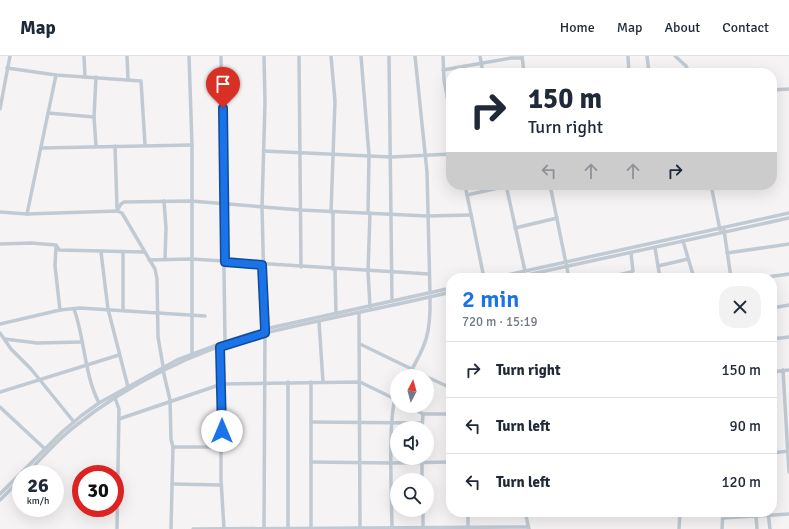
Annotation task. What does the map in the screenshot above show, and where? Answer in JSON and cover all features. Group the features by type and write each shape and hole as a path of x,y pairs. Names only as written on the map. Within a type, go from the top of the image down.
{"street":[{"path":"0,109 10,56"},
{"path":"84,56 85,77"},
{"path":"127,56 128,79"},
{"path":"189,56 192,145 192,354"},
{"path":"221,56 225,342"},
{"path":"264,56 264,151 262,207 262,265 265,331 264,528"},
{"path":"299,56 301,210 300,267"},
{"path":"331,56 335,101 332,212 336,314"},
{"path":"361,56 369,155 368,271 370,306"},
{"path":"389,56 392,302"},
{"path":"415,56 425,156 430,293"},
{"path":"442,56 446,87"},
{"path":"480,56 482,68"},
{"path":"456,68 524,56 524,68"},
{"path":"628,56 629,68"},
{"path":"647,56 649,68"},
{"path":"675,56 680,59 686,68"},
{"path":"8,68 56,75 128,79 142,82 145,145"},
{"path":"26,214 56,75"},
{"path":"96,77 94,117 96,146"},
{"path":"777,90 789,89"},
{"path":"48,114 94,117"},
{"path":"41,148 192,145"},
{"path":"115,146 117,211"},
{"path":"264,151 334,153 391,157 446,154"},
{"path":"466,190 483,273"},
{"path":"467,195 489,190"},
{"path":"507,190 526,273"},
{"path":"551,190 568,273"},
{"path":"712,190 730,273"},
{"path":"117,211 124,202 191,201 332,212 426,216 471,215"},
{"path":"164,202 166,228 164,259"},
{"path":"0,212 26,214 117,211 122,213 154,269 157,279 158,337 170,400 171,439 173,447 171,529"},
{"path":"566,265 655,248 789,213"},
{"path":"515,228 557,218"},
{"path":"534,273 722,230 789,218"},
{"path":"683,241 692,273"},
{"path":"0,244 56,245"},
{"path":"727,253 789,244"},
{"path":"56,245 60,250 144,252"},
{"path":"56,245 54,266 60,310"},
{"path":"655,248 659,273"},
{"path":"101,252 108,309 128,387"},
{"path":"123,252 123,310"},
{"path":"627,273 633,270 631,253"},
{"path":"149,260 191,259 262,265 429,274"},
{"path":"658,266 688,259"},
{"path":"777,276 789,274"},
{"path":"0,494 74,422 99,404 128,387 192,354 225,342 265,331 446,289"},
{"path":"35,465 72,428 115,398 163,368 265,331 319,322 446,293"},
{"path":"360,344 386,355 412,369 419,359 428,336 430,326 430,297"},
{"path":"777,307 789,305"},
{"path":"74,309 79,322 87,364 99,404"},
{"path":"0,324 60,310 74,309 108,309 205,316"},
{"path":"359,313 360,529"},
{"path":"319,322 323,382"},
{"path":"0,333 74,422"},
{"path":"777,338 789,337"},
{"path":"5,340 37,343 82,342"},
{"path":"220,347 222,384 221,485 224,529"},
{"path":"0,392 120,355"},
{"path":"783,370 787,387 789,472"},
{"path":"777,371 789,370"},
{"path":"434,380 446,386"},
{"path":"119,418 222,384 264,382 360,382 390,396"},
{"path":"288,382 288,528"},
{"path":"311,382 311,528"},
{"path":"115,398 119,409 117,529"},
{"path":"0,407 45,449"},
{"path":"422,421 422,414 446,414"},
{"path":"311,422 390,423"},
{"path":"173,447 222,447"},
{"path":"777,452 788,451"},
{"path":"311,462 390,463"},
{"path":"434,463 446,462"},
{"path":"392,465 392,529"},
{"path":"172,484 221,485"},
{"path":"0,500 12,488"},
{"path":"777,514 789,514"},
{"path":"423,517 423,529"},
{"path":"468,517 468,528"},
{"path":"193,529 529,528 527,517"},
{"path":"679,529 680,517"},
{"path":"722,529 723,518 740,517"},
{"path":"756,517 757,529"},
{"path":"768,517 770,529"}],"route":[{"path":"222,431 222,366 220,347 265,333 262,265 225,262 223,108"}]}
